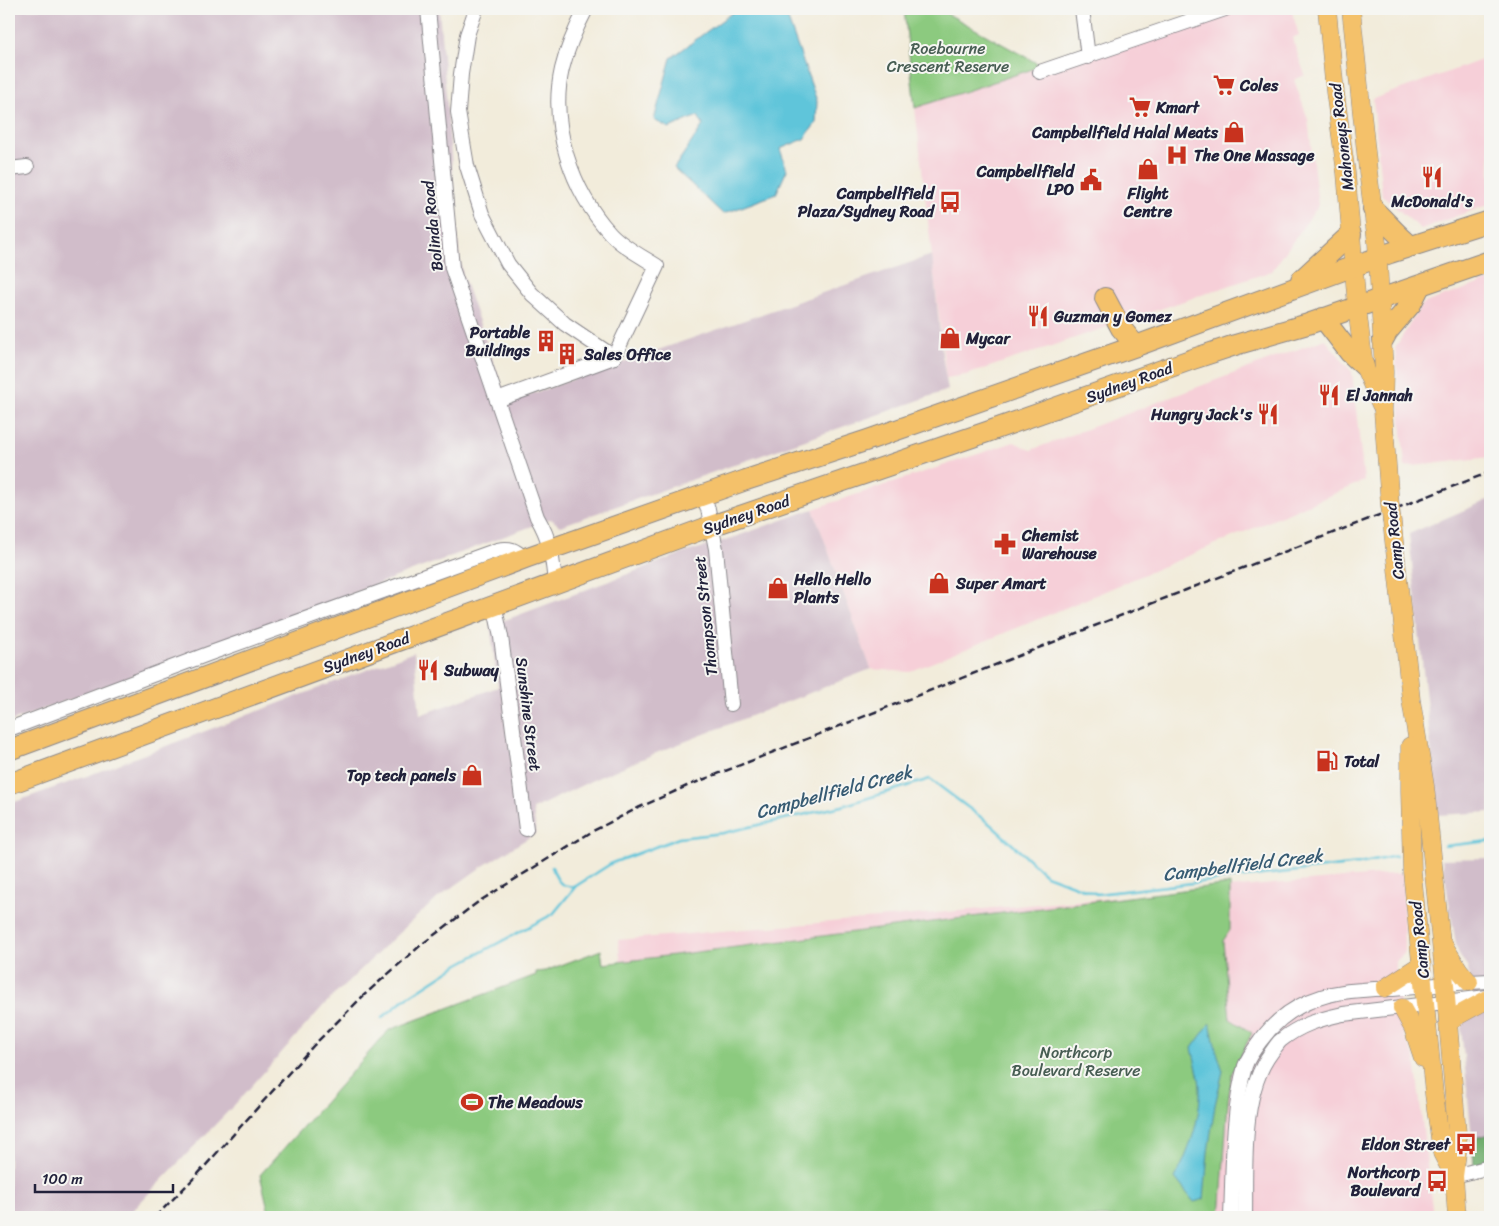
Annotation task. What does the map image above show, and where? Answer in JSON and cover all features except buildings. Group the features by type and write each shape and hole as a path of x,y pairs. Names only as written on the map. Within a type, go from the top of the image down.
{"highway":[{"path":"1373,209 1411,246"},
{"name":"Sydney Road","path":"9,750 246,651 539,553 905,427 1136,346 1353,266 1490,220"},
{"path":"1290,290 1351,234"},
{"name":"Sydney Road","path":"9,784 494,604 711,526 883,468 1193,359 1357,307 1490,261"},
{"path":"1382,340 1411,304 1420,286"},
{"path":"1105,298 1120,328 1136,346"},
{"path":"1323,318 1350,353 1364,366"}],"main road":[{"name":"Mahoneys Road","path":"1328,9 1335,92 1346,173 1353,266"},
{"name":"Mahoneys Road","path":"1354,9 1368,171 1378,258"},
{"path":"1346,173 1368,171"},
{"name":"Camp Road","path":"1378,258 1384,372 1383,410 1391,514 1411,700 1425,786 1446,993 1458,1145 1454,1176 1457,1217"},
{"name":"Camp Road","path":"1353,266 1364,366 1383,410"},
{"name":"Camp Road","path":"1411,700 1410,790 1412,871 1434,1094 1442,1154 1454,1176"},
{"path":"1441,942 1469,982"},
{"path":"1385,988 1422,964"},
{"path":"1448,1021 1490,998"},
{"path":"1402,1008 1418,1038 1434,1094"}],"street":[{"name":"Bolinda Road","path":"428,9 452,268 537,517 539,553 555,582"},
{"path":"476,9 467,35 458,112 467,166 482,214 508,264 532,294 565,324 614,357"},
{"path":"497,400 614,357 657,266 623,244 610,233 593,212 576,182 568,157 560,128 558,99 560,80 572,36 586,9"},
{"path":"1082,9 1088,57"},
{"path":"1040,72 1225,9"},
{"path":"9,169 27,167"},
{"name":"Thompson Street","path":"703,495 708,509 716,549 731,704"},
{"name":"Sunshine Street","path":"494,604 501,637 526,829"},
{"name":"Sydney Road","path":"9,729 246,651"},
{"path":"1244,1217 1247,1125 1253,1094 1263,1063 1279,1042 1304,1025 1326,1018 1426,1005 1469,982 1490,981"},
{"path":"1231,1217 1238,1107 1246,1064 1254,1048 1276,1021 1300,1005 1343,991 1424,986 1446,993 1490,998"},
{"path":"1454,1176 1490,1167"}],"shaded area":[{"path":"9,9 439,9 459,253 463,276 508,402 932,255 942,355 948,390 560,526 551,519 9,722"},
{"path":"1243,9 1291,9 1299,35 1292,38 1305,75 1294,80 1308,119 1318,206 1272,271 966,375 946,378 915,108 1042,66"},
{"path":"1490,57 1490,204 1421,229 1382,196 1373,99"},
{"path":"1490,280 1490,457 1405,467 1395,348 1422,304"},
{"path":"1325,339 1352,372 1364,481 909,672 871,669 813,509 1014,442 1031,450"},
{"path":"1490,499 1490,812 1438,815 1409,534"},
{"path":"813,509 871,669 661,751 597,778 533,809 536,833 480,868 439,897 405,927 324,1005 240,1099 126,1217 9,1217 9,804 414,652 420,715 498,687 490,624 681,554"},
{"path":"1490,858 1490,1134 1472,1139 1461,1027 1466,1017 1473,1011 1468,967 1459,955 1456,944 1442,859"},
{"name":"Northcorp Boulevard Reserve","path":"1403,873 1404,954 1395,962 1404,1036 1415,1058 1433,1217 652,1217 618,940"}],"green space":[{"name":"Roebourne Crescent Reserve","path":"904,9 939,9 1042,66 915,108"},
{"name":"Northcorp Boulevard Reserve","path":"1230,884 1230,930 1223,941 1230,1019 1252,1033 1232,1073 1228,1102 1220,1217 270,1217 260,1175 389,1030 536,975 536,972 545,971 601,950 603,964"},
{"path":"1490,1134 1490,1161 1474,1166 1472,1139"}],"water":[{"path":"737,9 777,9 786,14 817,101 816,123 804,139 780,149 787,170 776,194 723,214 674,168 703,125 698,116 669,128 654,120 671,58"},
{"path":"1210,1023 1223,1071 1215,1105 1208,1152 1204,1199 1194,1202 1175,1178 1191,1143 1198,1117 1199,1078 1192,1048"}],"waterway":[{"name":"Campbellfield Creek","path":"382,1018 405,999 459,964 553,914 576,886 612,863 679,838 723,833 842,806 930,779 990,824 1046,875 1097,894 1359,864 1396,856"},
{"name":"Campbellfield Creek","path":"1444,846 1490,841"},
{"path":"552,867 559,882 565,886 574,886"}],"railway":[{"path":"155,1217 197,1175 314,1045 363,996 421,945 478,902 593,831 687,786 1490,472"}],"place":[{"name":"Coles","path":"1224,85"},
{"name":"Kmart","path":"1140,107"},
{"name":"Campbellfield Halal Meats","path":"1234,132"},
{"name":"The One Massage","path":"1177,155"},
{"name":"Flight Centre","path":"1148,169"},
{"name":"McDonald's","path":"1432,177"},
{"name":"Campbellfield LPO","path":"1091,180"},
{"name":"Campbellfield Plaza/Sydney Road","path":"950,202"},
{"name":"Guzman y Gomez","path":"1038,316"},
{"name":"Mycar","path":"950,338"},
{"name":"Portable Buildings","path":"546,341"},
{"name":"Sales Office","path":"567,354"},
{"name":"El Jannah","path":"1329,395"},
{"name":"Hungry Jack's","path":"1268,414"},
{"name":"Chemist Warehouse","path":"1005,544"},
{"name":"Super Amart","path":"939,583"},
{"name":"Hello Hello Plants","path":"778,588"},
{"name":"Subway","path":"428,670"},
{"name":"Total","path":"1327,761"},
{"name":"Top tech panels","path":"472,775"},
{"name":"The Meadows","path":"472,1102"},
{"name":"Eldon Street","path":"1466,1144"},
{"name":"Northcorp Boulevard","path":"1437,1181"}]}
